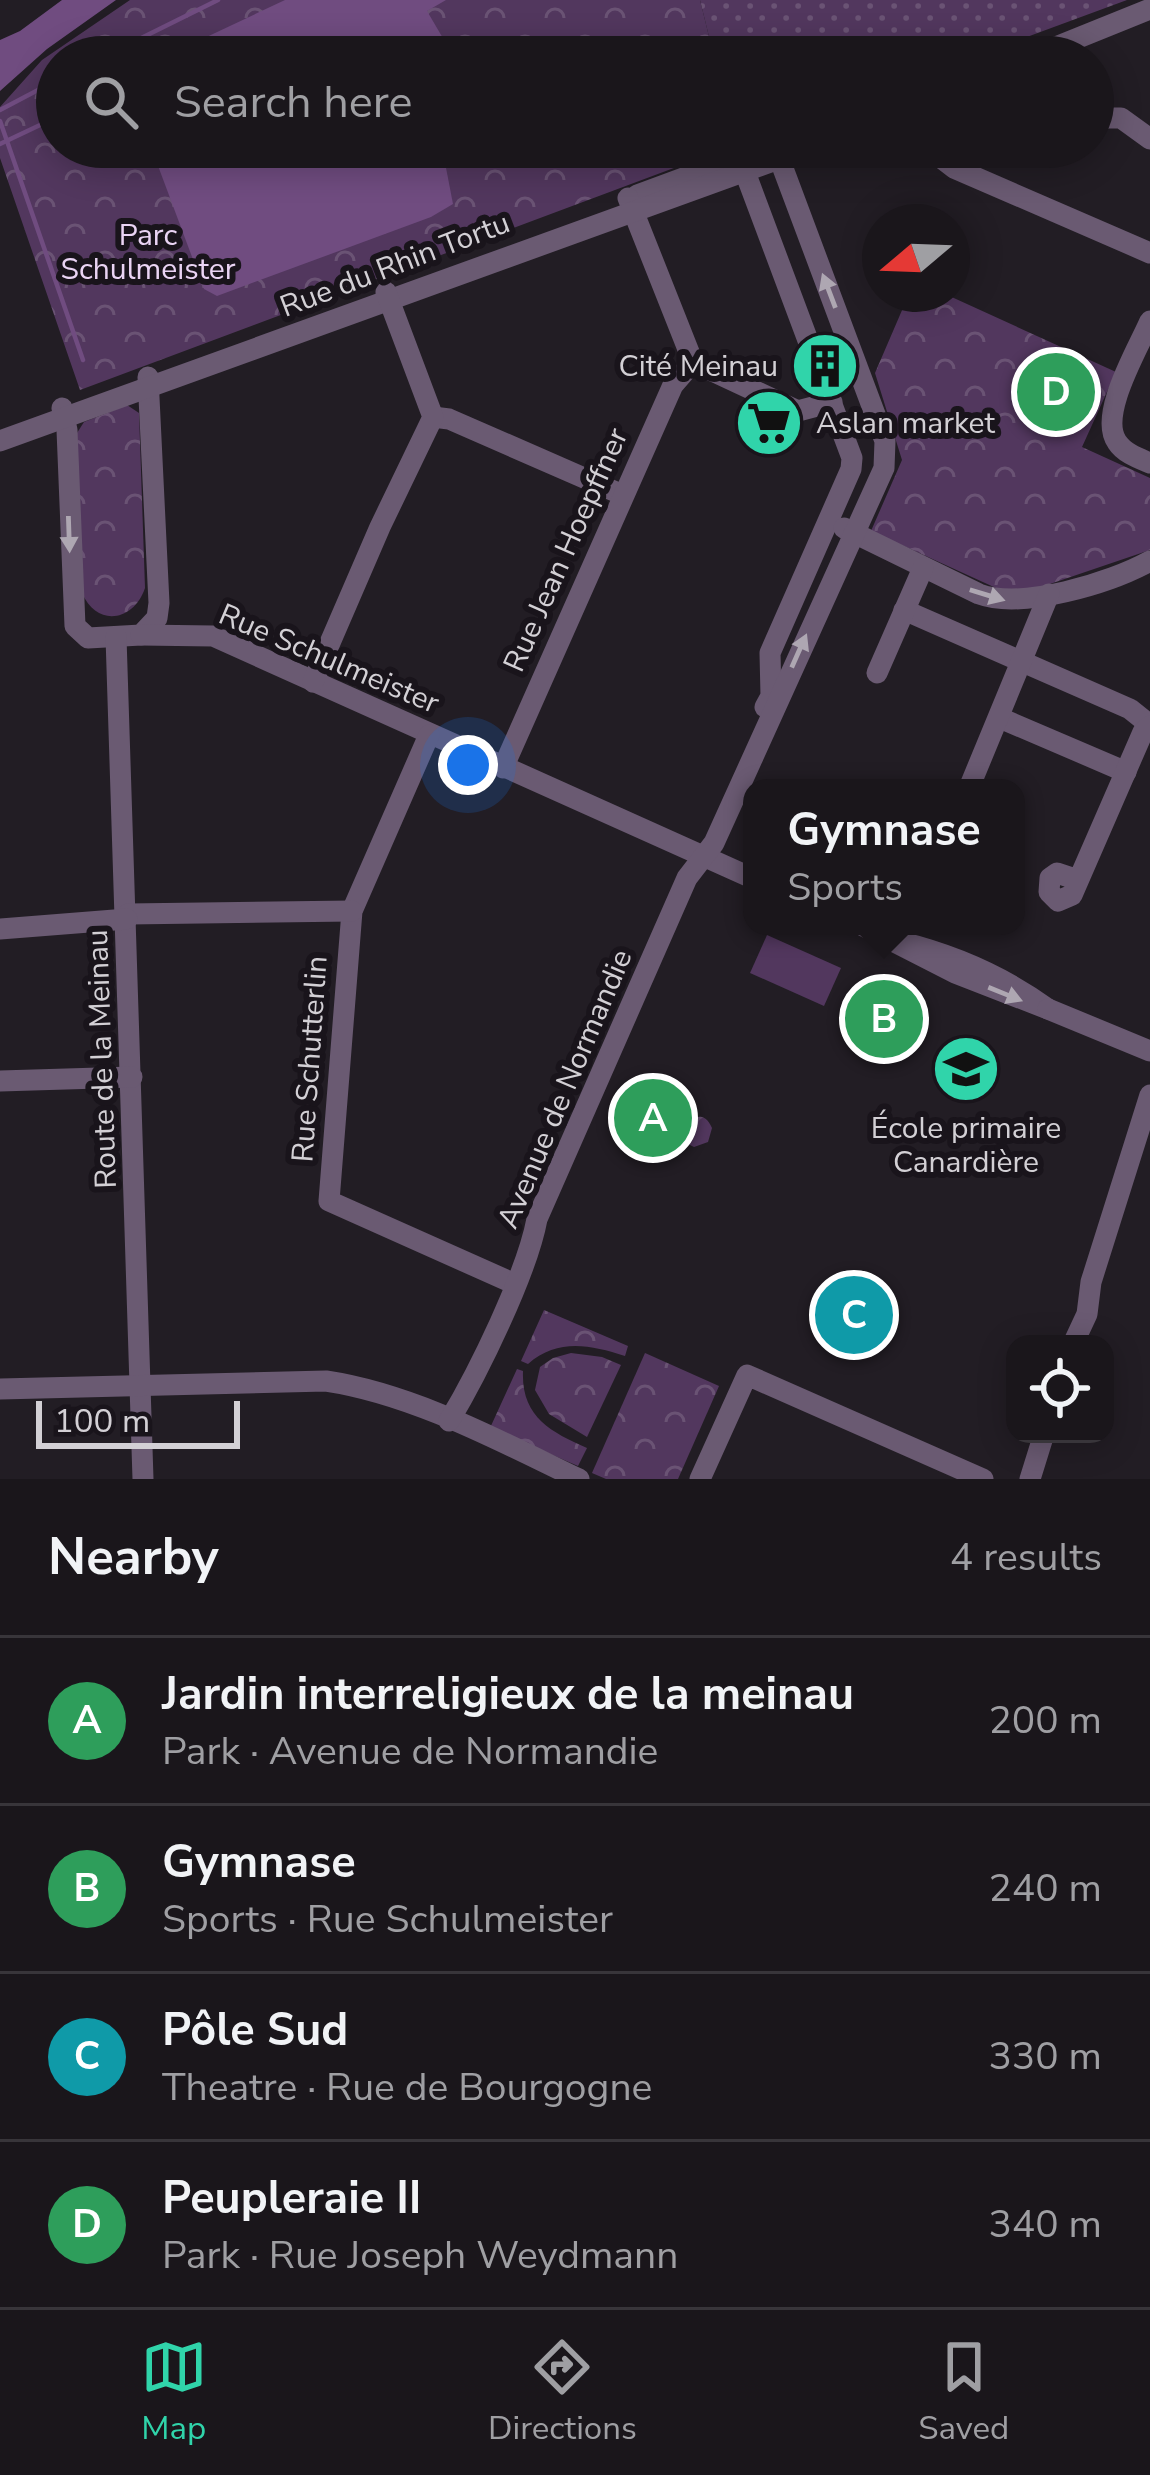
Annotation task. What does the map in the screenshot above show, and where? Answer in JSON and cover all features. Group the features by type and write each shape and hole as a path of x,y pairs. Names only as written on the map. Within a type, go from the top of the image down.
{"street":[{"path":"1083,36 1150,9"},
{"path":"1114,118 1150,139"},
{"name":"Rue du Rhin Tortu","path":"0,441 64,413 731,168"},
{"name":"Avenue de Normandie","path":"697,854 771,696 770,653 852,458 744,168"},
{"name":"Avenue de Normandie","path":"449,1421 517,1279 532,1194 680,862 714,843 884,467 885,441 781,168"},
{"path":"980,168 1147,245"},
{"path":"630,204 692,362 798,411 832,402"},
{"path":"313,682 433,417 387,295"},
{"path":"1150,321 1111,418 1119,446 1150,463"},
{"name":"Rue Jean Hoepffner","path":"503,768 673,385 692,362"},
{"path":"64,413 75,626 88,638 141,635 157,618 159,603 148,382"},
{"name":"Rue du Rhin Tortu","path":"0,429 64,413"},
{"path":"433,417 449,419 623,495"},
{"path":"829,520 923,568 1003,601 1137,571"},
{"path":"877,673 923,568"},
{"path":"973,779 1049,594"},
{"path":"904,610 1130,709 1150,725 1078,880"},
{"name":"Rue Schulmeister","path":"141,635 204,634 743,874"},
{"name":"Route de la Meinau","path":"116,637 143,1479"},
{"path":"1000,718 1126,772"},
{"name":"Rue Schutterlin","path":"429,735 352,911 329,1201 517,1279"},
{"path":"0,929 127,917 352,911"},
{"path":"905,935 956,974 1150,1051"},
{"path":"0,1081 132,1077"},
{"path":"1076,1335 1087,1314 1091,1282 1150,1095"},
{"path":"700,1479 747,1375 983,1479"},
{"path":"0,1389 326,1381 373,1391 579,1479"},
{"path":"1030,1479 1041,1443"}],"green space":[{"name":"Parc Schulmeister","path":"130,0 700,0 709,36 77,36"},
{"path":"700,0 1127,0 1030,36 709,36"},
{"name":"Parc Schulmeister","path":"36,67 36,168 674,168 80,390 0,158 0,107"},
{"path":"970,305 1116,372 1082,447 1150,478 1150,550 1044,586 1007,593 871,531 902,460 875,373 901,312 970,312"},
{"path":"127,405 139,413 145,588 133,608 106,616 82,593 77,433 84,422"},
{"path":"767,935 841,968 824,1006 750,973"},
{"path":"632,1086 663,1100 680,1121 705,1118 712,1128 708,1142 694,1147 684,1142 678,1127 647,1130 635,1125 624,1105"},
{"path":"544,1310 628,1346 625,1356 575,1346 551,1350 528,1364 521,1361"},
{"path":"571,1353 621,1365 587,1437 549,1414 535,1390 540,1367"},
{"path":"645,1353 719,1386 678,1479 606,1479 592,1473"},
{"path":"517,1369 523,1371 527,1400 540,1420 587,1448 578,1466 490,1428"}],"shaded area":[{"path":"62,0 116,0 65,36 36,36 36,59 0,91 0,40"},
{"path":"285,0 446,0 427,11 442,36 209,36"},
{"path":"159,168 446,168 453,204 431,217 217,296 204,289"}],"waterway":[{"path":"145,36 218,0"},
{"path":"0,110 36,91"},
{"path":"0,121 83,360"},
{"path":"0,144 36,127"}],"place":[{"name":"Cité Meinau","path":"825,366"},
{"name":"Peupleraie II","path":"1056,392"},
{"name":"Aslan market","path":"769,423"},
{"name":"Gymnase","path":"884,1019"},
{"name":"École primaire Canardière","path":"966,1069"},
{"name":"Jardin interreligieux de la meinau","path":"653,1118"},
{"name":"Pôle Sud","path":"854,1315"}]}
